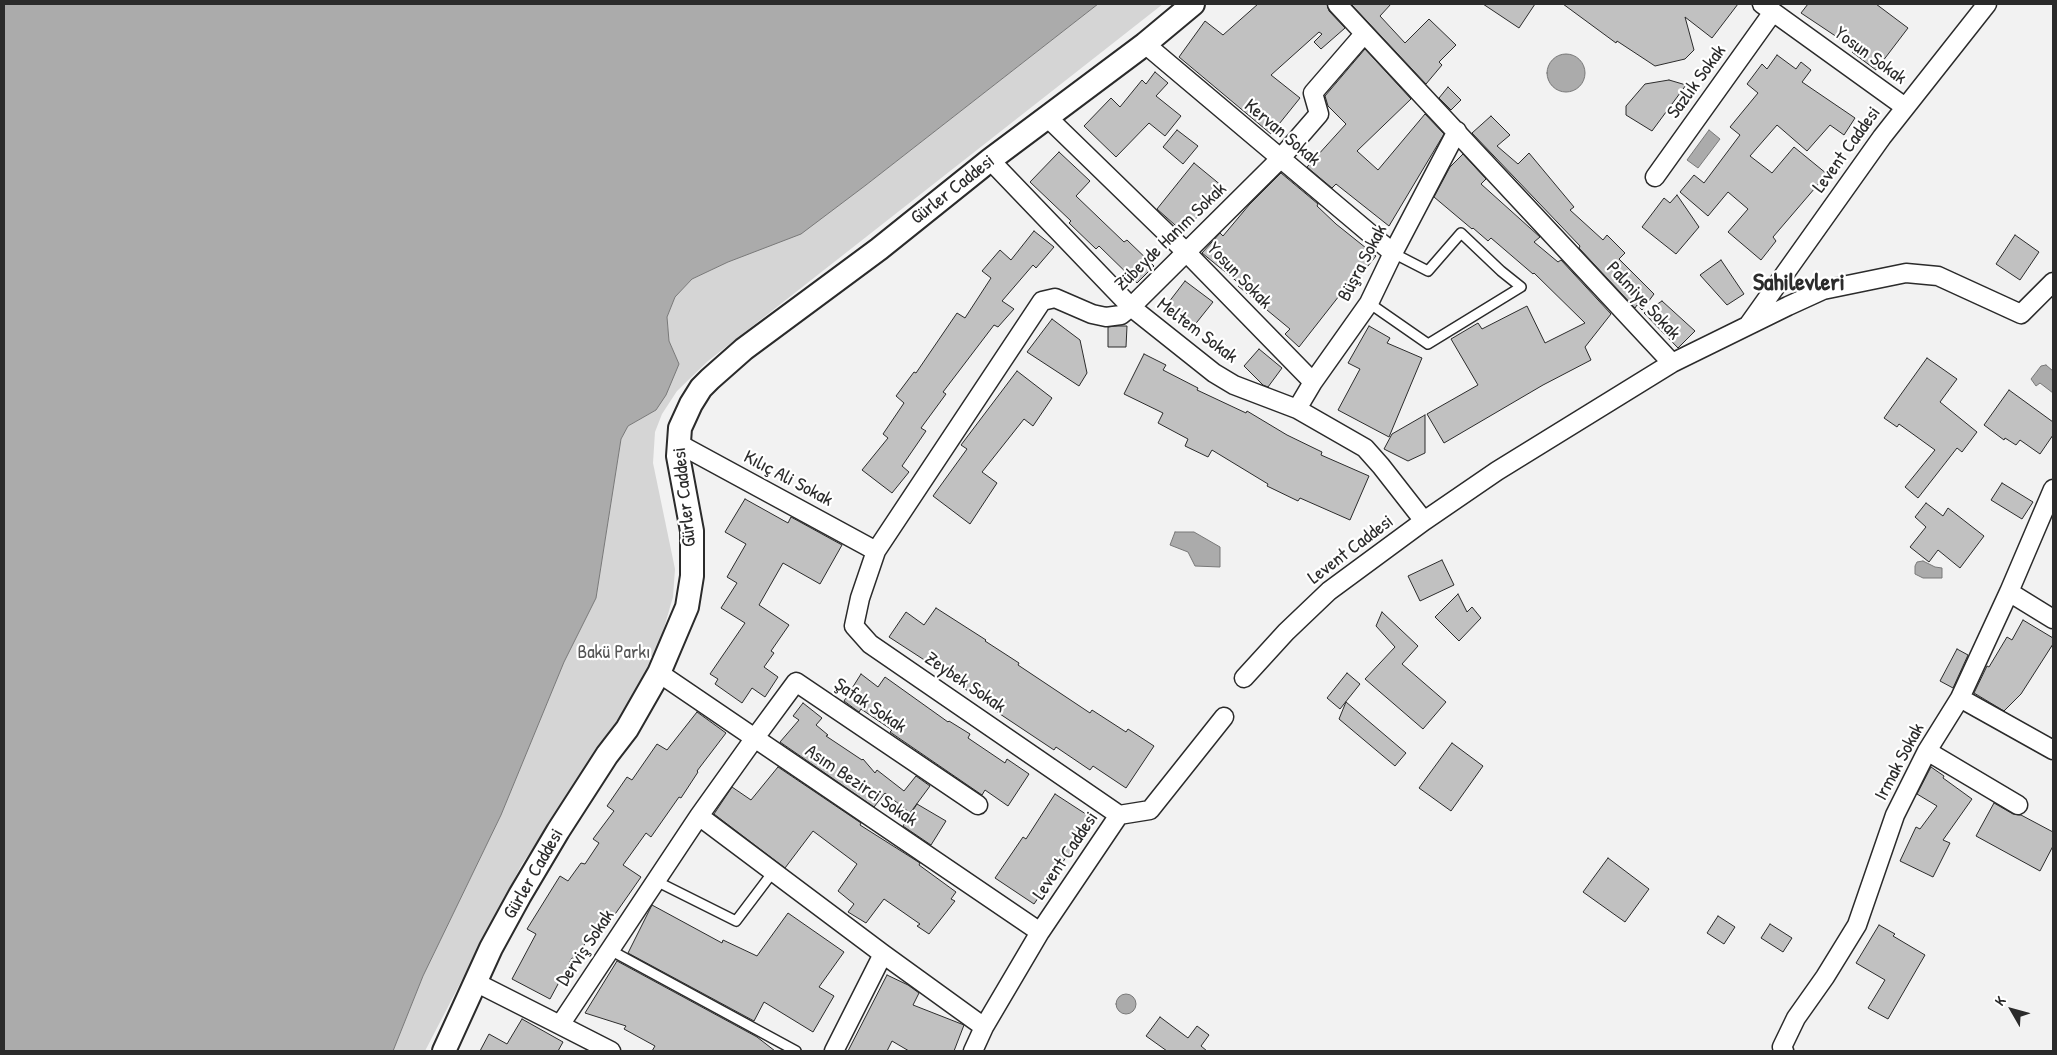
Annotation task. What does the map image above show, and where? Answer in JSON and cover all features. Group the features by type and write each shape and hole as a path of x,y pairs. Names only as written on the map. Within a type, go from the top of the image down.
{"street":[{"name":"Gürler Caddesi","path":"444,1051 475,982 538,863 607,755 627,729 659,673 687,607 692,576 692,531 678,456 680,428 691,404 710,379 744,349 879,249 990,160 1145,44 1193,4"},
{"name":"Palmiye Sokak","path":"1337,4 1672,363 1823,290 1906,273 1938,276 2020,314 2053,282"},
{"name":"Levent Caddesi","path":"1747,326 1905,107 1986,4"},
{"name":"Yosun Sokak","path":"1768,8 1905,107"},
{"name":"Sazlık Sokak","path":"1655,177 1768,8"},
{"name":"Zübeyde Hanım Sokak","path":"876,551 1042,301 1055,298 1092,314 1106,317 1121,315 1131,307 1280,159 1319,114 1312,93 1364,34"},
{"name":"Kervan Sokak","path":"1145,44 1393,253"},
{"name":"Yosun Sokak","path":"1048,117 1187,253 1313,382"},
{"name":"Büşra Sokak","path":"1297,409 1313,382 1369,303 1457,131"},
{"name":"Meltem Sokak","path":"990,160 1131,307 1214,373 1234,385 1297,409 1364,448 1381,466 1424,521"},
{"name":"Levent Caddesi","path":"1244,678 1286,632 1329,591 1424,521 1496,472 1672,363"},
{"name":"Kılıç Ali Sokak","path":"679,444 876,551"},
{"name":"Irmak Sokak","path":"1784,1051 1782,1047 1796,1018 1857,925 1895,815 1927,751 1960,698 2009,592 2053,489"},
{"name":"Zeybek Sokak","path":"876,551 860,598 854,626 870,644 1119,815"},
{"path":"2009,592 2053,619"},
{"name":"Asım Bezirci Sokak","path":"659,673 1040,932"},
{"name":"Şafak Sokak","path":"754,739 796,682 978,805"},
{"path":"1960,698 2053,750"},
{"name":"Levent Caddesi","path":"973,1051 984,1027 1040,932 1119,815 1150,810 1224,717"},
{"name":"Derviş Sokak","path":"560,1025 699,816 754,739"},
{"path":"1927,751 2018,805"},
{"path":"699,816 984,1027"},
{"path":"834,1051 883,954"},
{"path":"475,982 612,1051"}],"lane":[{"path":"1369,303 1428,344 1521,286 1501,271 1461,233 1428,271 1393,253"},
{"path":"656,881 736,921 773,872"},
{"path":"610,950 796,1051"}],"green space":[{"name":"Bakü Parkı","path":"1098,4 1163,4 708,361 677,391 662,414 655,432 653,463 675,569 673,597 652,669 625,716 522,864 425,1051 393,1051 423,976 501,815 564,662 596,598 621,439 628,426 656,410 679,364 669,341 667,317 675,297 692,279 728,262 801,233 866,185"}],"shaded area":[{"path":"4,4 1098,4 801,234 728,262 692,279 675,297 667,317 669,341 679,364 666,395 656,410 628,426 621,439 596,598 564,662 501,815 423,976 393,1051 4,1051"},
{"path":"1566,54 1573,55 1579,60 1584,66 1584,80 1579,86 1573,91 1566,92 1559,91 1553,86 1548,80 1547,73 1548,66 1553,60 1559,55"},
{"path":"1709,130 1720,139 1698,168 1687,160"},
{"path":"2046,365 2053,371 2053,393 2040,383 2036,386 2031,379 2041,366"},
{"path":"1175,532 1194,532 1220,547 1220,567 1195,566 1188,552 1170,545"},
{"path":"1923,561 1942,568 1942,578 1923,578 1915,574 1917,562"},
{"path":"1122,994 1130,994 1136,1000 1136,1008 1130,1014 1122,1014 1116,1008 1116,1000"}],"building":[{"path":"1258,4 1327,4 1329,11 1345,28 1321,49 1314,42 1322,34 1319,32 1271,75 1300,98 1271,134 1179,57 1205,21 1223,35"},
{"path":"1351,4 1391,4 1380,16 1405,43 1429,19 1456,45 1439,62 1442,65 1426,84"},
{"path":"1483,4 1535,4 1519,28"},
{"path":"1563,4 1738,4 1712,38 1685,17 1694,50 1685,59 1655,66 1617,41 1616,43"},
{"path":"1808,4 1876,4 1908,28 1876,70 1852,52 1855,49 1801,13"},
{"path":"1365,49 1411,99 1357,151 1378,170 1425,114 1444,134 1389,226 1336,184 1332,188 1307,167 1346,124 1328,106 1325,96"},
{"path":"1777,55 1796,69 1801,62 1811,70 1802,82 1855,118 1844,135 1830,125 1807,151 1777,125 1750,156 1772,173 1794,147 1827,174 1773,237 1776,241 1761,260 1728,232 1748,209 1728,192 1708,216 1680,192 1694,175 1704,183 1740,135 1730,127 1758,93 1747,84 1762,64 1767,69"},
{"path":"1155,72 1168,83 1156,96 1181,116 1165,136 1149,123 1116,157 1084,126 1111,98 1120,107 1142,80 1146,84"},
{"path":"1669,80 1686,85 1652,131 1626,115 1626,106 1645,84"},
{"path":"1448,87 1461,100 1451,110 1439,98"},
{"path":"1491,116 1510,135 1497,146 1518,164 1529,153 1574,207 1570,210 1603,240 1607,235 1625,253 1619,259 1654,294 1642,310 1637,305 1635,308 1579,248 1580,246 1472,133"},
{"path":"1177,130 1198,146 1183,164 1163,147"},
{"path":"1059,152 1090,181 1076,196 1124,242 1127,240 1154,266 1137,283 1099,246 1096,249 1069,223 1071,221 1030,182"},
{"path":"1463,154 1486,179 1481,184 1540,237 1534,242 1558,262 1561,260 1611,314 1585,347 1591,360 1543,385 1444,443 1427,414 1478,385 1451,339 1478,323 1482,329 1527,306 1545,343 1585,323 1534,273 1491,238 1488,241 1472,229 1434,197 1450,167"},
{"path":"1194,163 1222,186 1184,233 1157,209"},
{"path":"1281,173 1318,204 1317,206 1336,224 1376,256 1342,298 1339,296 1299,347 1285,334 1290,329 1202,253 1220,233 1223,236 1249,205"},
{"path":"1677,195 1699,227 1676,254 1642,227 1664,198 1670,203"},
{"path":"1034,231 1054,247 1036,268 1033,265 1002,301 1014,309 998,327 994,325 943,392 946,394 921,428 926,431 902,466 909,472 892,493 862,470 888,438 883,434 904,403 896,396 914,372 916,373 957,313 965,318 991,278 982,271 1000,250 1011,260"},
{"path":"2015,235 2039,252 2020,280 1996,264"},
{"path":"1721,260 1744,294 1727,305 1700,275"},
{"path":"1185,281 1213,302 1189,332 1162,311"},
{"path":"1662,301 1695,331 1678,348 1644,313"},
{"path":"1052,319 1080,340 1087,373 1079,386 1027,352"},
{"path":"1127,326 1126,347 1108,347 1108,327"},
{"path":"1369,326 1390,338 1387,343 1422,358 1389,437 1338,410 1360,369 1348,363"},
{"path":"1259,349 1282,368 1268,387 1263,385 1244,366"},
{"path":"1144,354 1166,365 1163,370 1198,388 1197,390 1246,413 1247,411 1287,435 1322,452 1321,455 1369,476 1350,520 1300,498 1298,501 1267,486 1268,484 1212,450 1208,457 1185,446 1188,439 1158,423 1163,413 1124,394"},
{"path":"1927,358 1957,379 1940,402 1977,432 1962,452 1957,448 1918,498 1905,487 1935,450 1899,424 1897,427 1884,418"},
{"path":"1017,371 1052,398 1033,426 1024,419 982,472 997,483 970,524 933,496 967,449 961,445"},
{"path":"2009,390 2053,422 2053,435 2040,454 2020,440 2016,445 2005,438 2004,440 1984,425"},
{"path":"1425,415 1425,453 1408,461 1384,449 1392,434"},
{"path":"2002,483 2033,502 2022,519 1991,500"},
{"path":"745,499 788,523 791,517 842,545 820,584 783,563 759,605 789,625 771,651 774,653 764,667 778,677 765,697 752,688 742,703 715,684 718,679 710,674 745,623 721,608 737,583 727,577 746,544 725,532"},
{"path":"1926,503 1943,516 1948,508 1984,536 1960,568 1938,550 1929,562 1910,547 1926,527 1915,517"},
{"path":"1442,560 1454,585 1420,601 1408,576"},
{"path":"1458,594 1467,612 1472,607 1481,618 1459,641 1435,617"},
{"path":"936,608 986,640 1019,663 1018,665 1090,713 1092,710 1126,732 1128,729 1154,746 1126,788 1093,766 1090,770 1056,747 1054,750 997,712 999,710 965,689 966,687 889,637 906,612 924,625"},
{"path":"1382,612 1418,646 1402,664 1446,702 1423,729 1365,679 1395,647 1376,626"},
{"path":"2023,620 2053,638 2053,644 2021,694 2004,711 1974,693 1987,666 1989,667 2007,637 2012,640"},
{"path":"1957,649 1968,655 1953,688 1940,681"},
{"path":"1347,673 1360,684 1340,709 1327,698"},
{"path":"861,674 878,687 885,677 948,722 970,734 968,738 1005,763 1007,759 1029,774 1008,806 985,790 982,795 890,732 892,730 861,709 859,712 844,701"},
{"path":"1346,702 1406,753 1395,766 1339,719"},
{"path":"803,703 822,718 816,725 828,735 826,736 863,759 875,773 877,770 904,791 916,776 930,786 910,813 885,793 874,807 780,742 799,720 793,716"},
{"path":"697,712 726,733 697,771 681,798 679,797 651,837 646,833 623,865 641,877 604,930 597,925 575,959 572,958 550,999 512,979 536,934 527,929 560,876 568,881 581,863 585,864 599,843 593,839 614,811 607,806 627,777 632,780 657,744 667,750"},
{"path":"1452,743 1483,766 1451,811 1419,788"},
{"path":"778,767 861,823 860,825 920,863 919,865 956,892 951,899 955,901 929,934 917,926 920,924 884,899 866,923 848,912 854,904 838,891 857,864 813,831 785,868 714,814 732,787 751,800"},
{"path":"1931,767 1972,799 1943,840 1950,843 1933,877 1900,861 1916,827 1920,829 1937,806 1917,794"},
{"path":"1055,794 1095,820 1071,855 1069,853 1034,904 995,878 1023,837 1026,839"},
{"path":"1994,803 2053,832 2053,846 2040,871 1976,836"},
{"path":"917,804 946,821 931,845 903,826"},
{"path":"1608,858 1649,889 1625,922 1583,892"},
{"path":"652,905 722,943 723,940 757,956 788,913 844,952 819,987 834,996 813,1032 764,1002 754,1021 628,953"},
{"path":"1718,916 1735,927 1724,944 1707,933"},
{"path":"1770,924 1792,938 1783,952 1761,938"},
{"path":"1879,925 1895,934 1893,936 1925,955 1888,1019 1868,1008 1885,980 1856,963"},
{"path":"617,961 757,1037 775,1051 652,1051 655,1046 624,1029 626,1026 585,1013"},
{"path":"887,975 908,985 919,993 913,1005 964,1025 954,1051 909,1051 892,1041 887,1051 848,1051"},
{"path":"1160,1017 1188,1038 1197,1026 1209,1035 1201,1046 1207,1051 1167,1051 1146,1036"},
{"path":"522,1019 563,1042 558,1051 480,1051 489,1034 507,1044"}],"district":[{"name":"Sahilevleri","path":"1799,284"}]}
